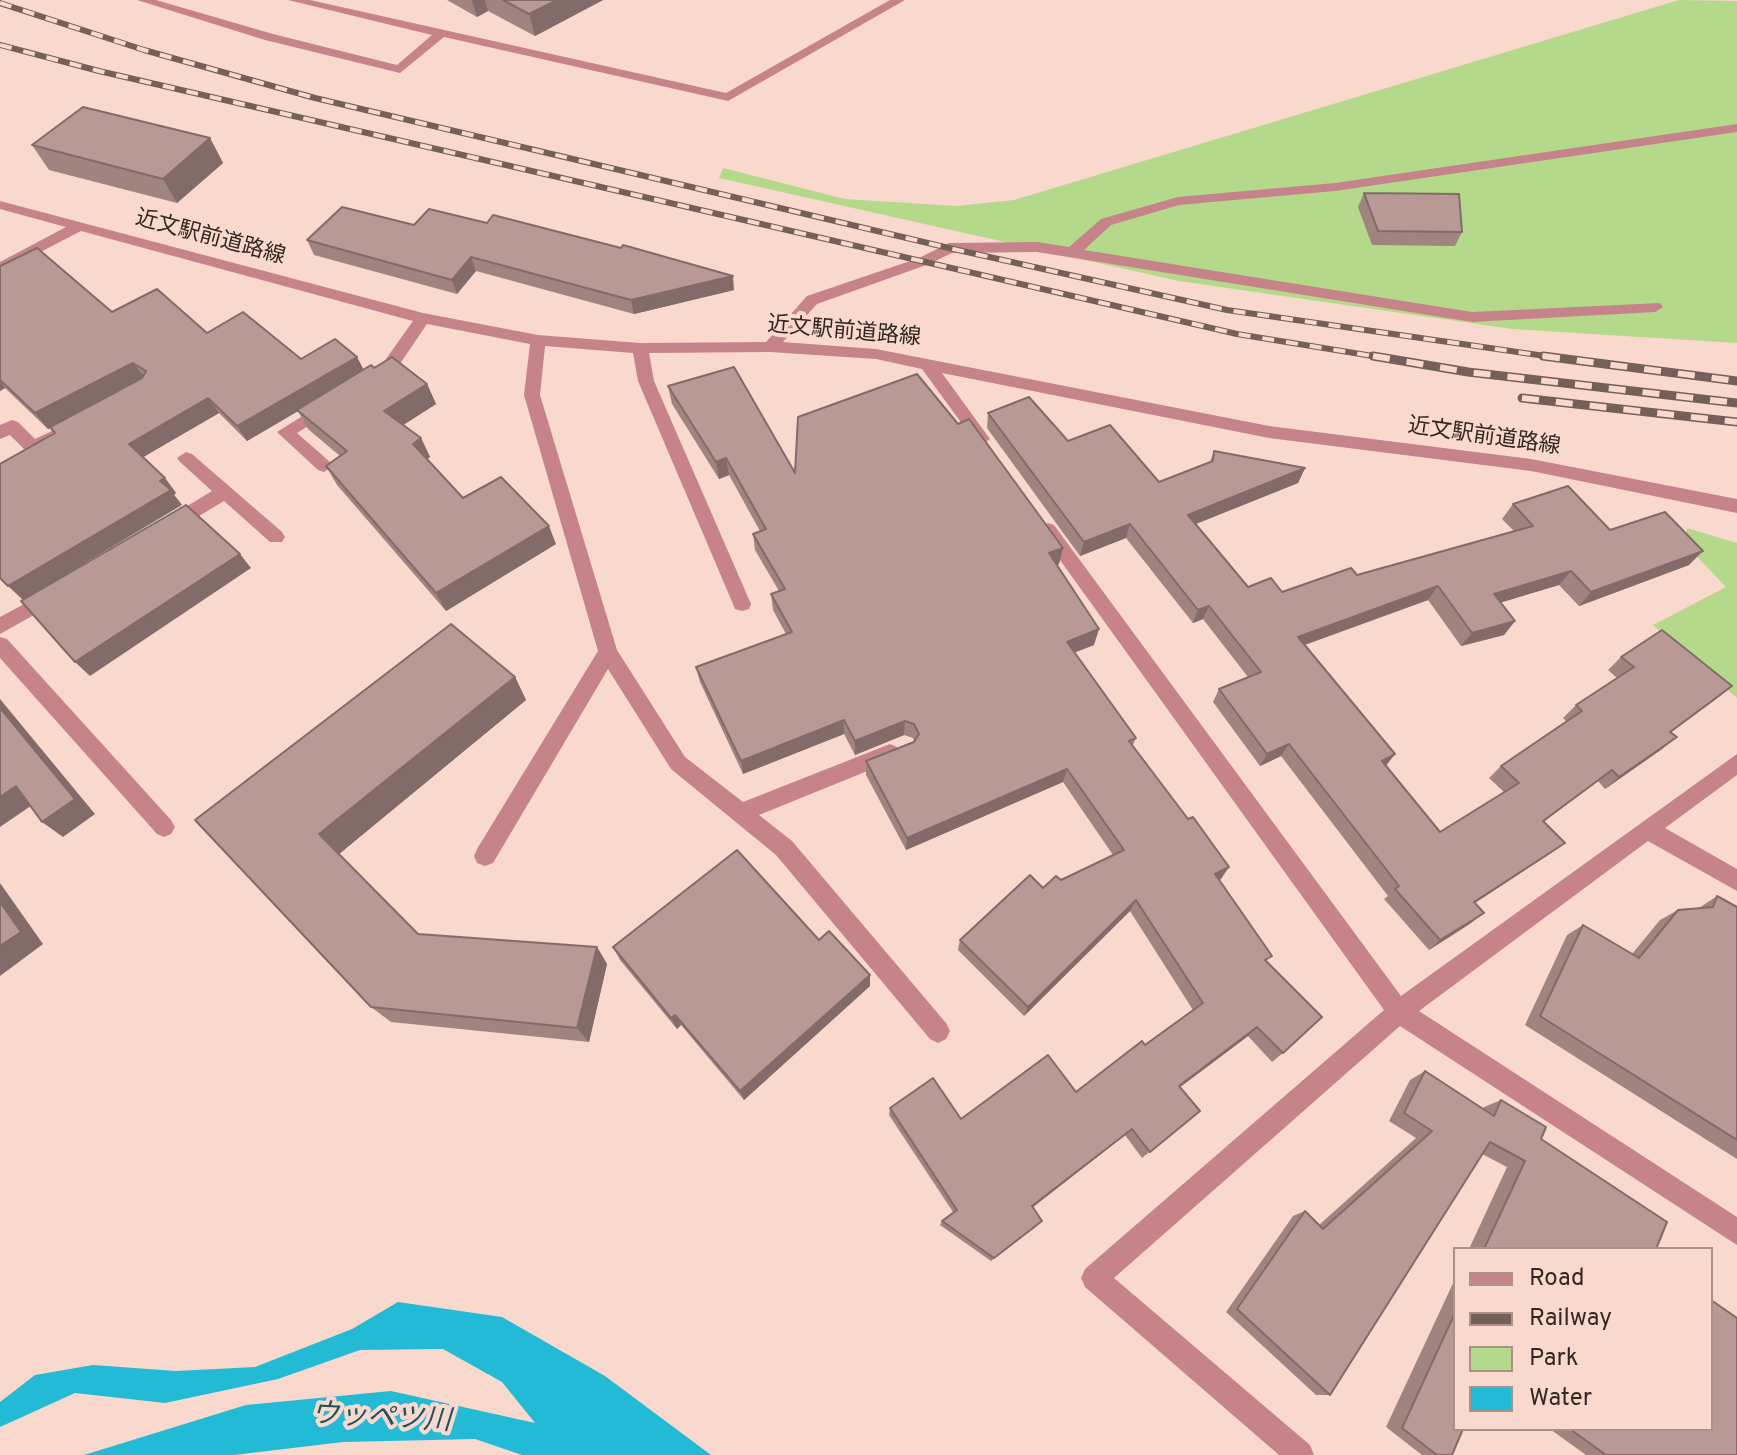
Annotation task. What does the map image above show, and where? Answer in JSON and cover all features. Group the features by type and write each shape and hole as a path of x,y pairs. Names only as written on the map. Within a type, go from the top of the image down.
{"street":[{"path":"143,0 269,37 400,69 440,34"},
{"path":"294,0 728,97 894,1"},
{"path":"1072,253 1106,222 1178,201 1335,187 1737,128"},
{"name":"近文駅前道路線","path":"0,205 423,318 538,340 640,348 770,347 876,354 1269,432 1531,465 1737,506"},
{"path":"0,268 78,227"},
{"path":"770,347 812,300 924,261 949,248 1037,247 1472,317 1655,307"},
{"path":"362,386 387,370 423,318"},
{"path":"538,340 532,395 608,652 678,763 784,848 938,1031"},
{"path":"640,348 646,381 742,604"},
{"path":"926,363 991,452"},
{"path":"324,466 285,432 336,401"},
{"path":"0,433 12,426 33,448 71,428"},
{"path":"186,458 276,537"},
{"path":"159,531 225,492"},
{"path":"1037,515 1399,1012 1737,1232"},
{"path":"0,626 66,587"},
{"path":"0,645 164,827"},
{"path":"485,856 608,652"},
{"path":"740,813 905,747"},
{"path":"1300,1455 1094,1278 1399,1012 1737,763"},
{"path":"1649,830 1737,881"}],"green space":[{"path":"1679,0 1737,1 1737,343 1512,329 1179,281 719,178 723,168 845,199 956,206 1014,200"},
{"path":"1687,528 1737,543 1737,698 1653,625 1726,587 1686,545"}],"water":[{"name":"ウッペツ川","path":"398,1302 502,1317 605,1376 711,1455 522,1455 475,1439 343,1442 234,1455 84,1455 246,1405 391,1391 535,1423 502,1382 443,1349 360,1350 278,1379 165,1403 75,1393 0,1427 0,1402 35,1375 93,1365 176,1371 255,1367 352,1329"}],"building":[{"path":"503,0 557,0 529,14"},
{"path":"83,107 210,138 163,179 32,145"},
{"path":"1364,193 1459,194 1462,232 1378,231"},
{"path":"342,207 414,225 429,209 487,223 493,215 621,248 623,245 733,276 631,300 471,257 452,280 307,240"},
{"path":"37,248 112,312 157,289 207,333 243,312 301,359 335,339 357,357 237,426 208,398 129,444 165,478 160,481 171,490 8,586 0,578 0,464 55,433 50,427 142,378 146,371 133,363 35,413 0,380 0,266"},
{"path":"392,357 427,384 384,411 421,438 413,444 463,498 501,477 549,526 436,593 326,466 347,451 297,410 371,365 374,368"},
{"path":"734,367 795,473 798,417 917,374 958,424 969,419 1063,548 1049,553 1099,629 1067,642 1136,738 1129,741 1188,819 1193,817 1229,867 1215,874 1272,956 1265,960 1322,1017 1283,1053 1257,1027 1179,1086 1200,1111 1150,1152 1132,1129 1032,1206 1042,1221 994,1258 942,1221 957,1210 890,1108 933,1078 961,1119 1048,1055 1076,1092 1142,1041 1145,1045 1203,1003 1136,900 1028,1007 960,940 1030,875 1043,888 1056,876 1061,880 1124,850 1067,769 907,838 866,761 914,742 919,734 914,724 905,721 855,741 844,720 741,761 696,667 792,632 771,594 785,589 753,534 766,529 726,458 716,462 668,386"},
{"path":"1029,397 1068,441 1110,425 1159,482 1213,461 1214,451 1305,468 1188,515 1248,587 1271,578 1282,592 1351,568 1357,575 1533,526 1513,504 1568,486 1610,530 1665,512 1703,551 1591,592 1571,571 1494,594 1515,621 1472,633 1438,586 1298,637 1395,754 1382,761 1440,832 1519,783 1501,766 1582,711 1576,705 1634,667 1621,657 1662,630 1732,686 1670,732 1677,737 1619,777 1612,770 1543,821 1565,843 1474,902 1484,913 1440,940 1395,889 1399,886 1289,744 1267,754 1219,689 1261,672 1209,606 1198,610 1130,524 1084,542 988,413"},
{"path":"186,505 240,554 75,662 21,601"},
{"path":"451,624 515,677 319,834 418,934 597,947 577,1028 371,1007 195,820"},
{"path":"0,708 75,799 42,822 16,786 0,797"},
{"path":"737,850 819,940 829,931 870,975 740,1091 675,1015 671,1018 613,947"},
{"path":"1717,896 1737,907 1737,1140 1540,1016 1583,925 1639,958 1678,910 1713,907"},
{"path":"0,902 21,932 0,946"},
{"path":"1425,1071 1494,1116 1501,1100 1546,1127 1541,1139 1667,1222 1657,1247 1485,1247 1525,1161 1490,1142 1330,1395 1237,1309 1305,1211 1323,1229 1432,1131 1404,1113"},
{"path":"1713,1301 1737,1318 1737,1455 1606,1455 1573,1431 1713,1431"},
{"path":"1453,1317 1453,1431 1462,1431 1452,1455 1437,1455 1402,1428"}],"railway":[{"path":"0,3 144,50 315,98 949,248 1227,310 1559,358"},
{"path":"0,45 99,71 1237,334 1382,357"},
{"path":"1373,356 1382,357"},
{"path":"1543,356 1737,381"},
{"path":"1382,357 1468,372 1737,403"},
{"path":"1522,398 1737,422"}]}
